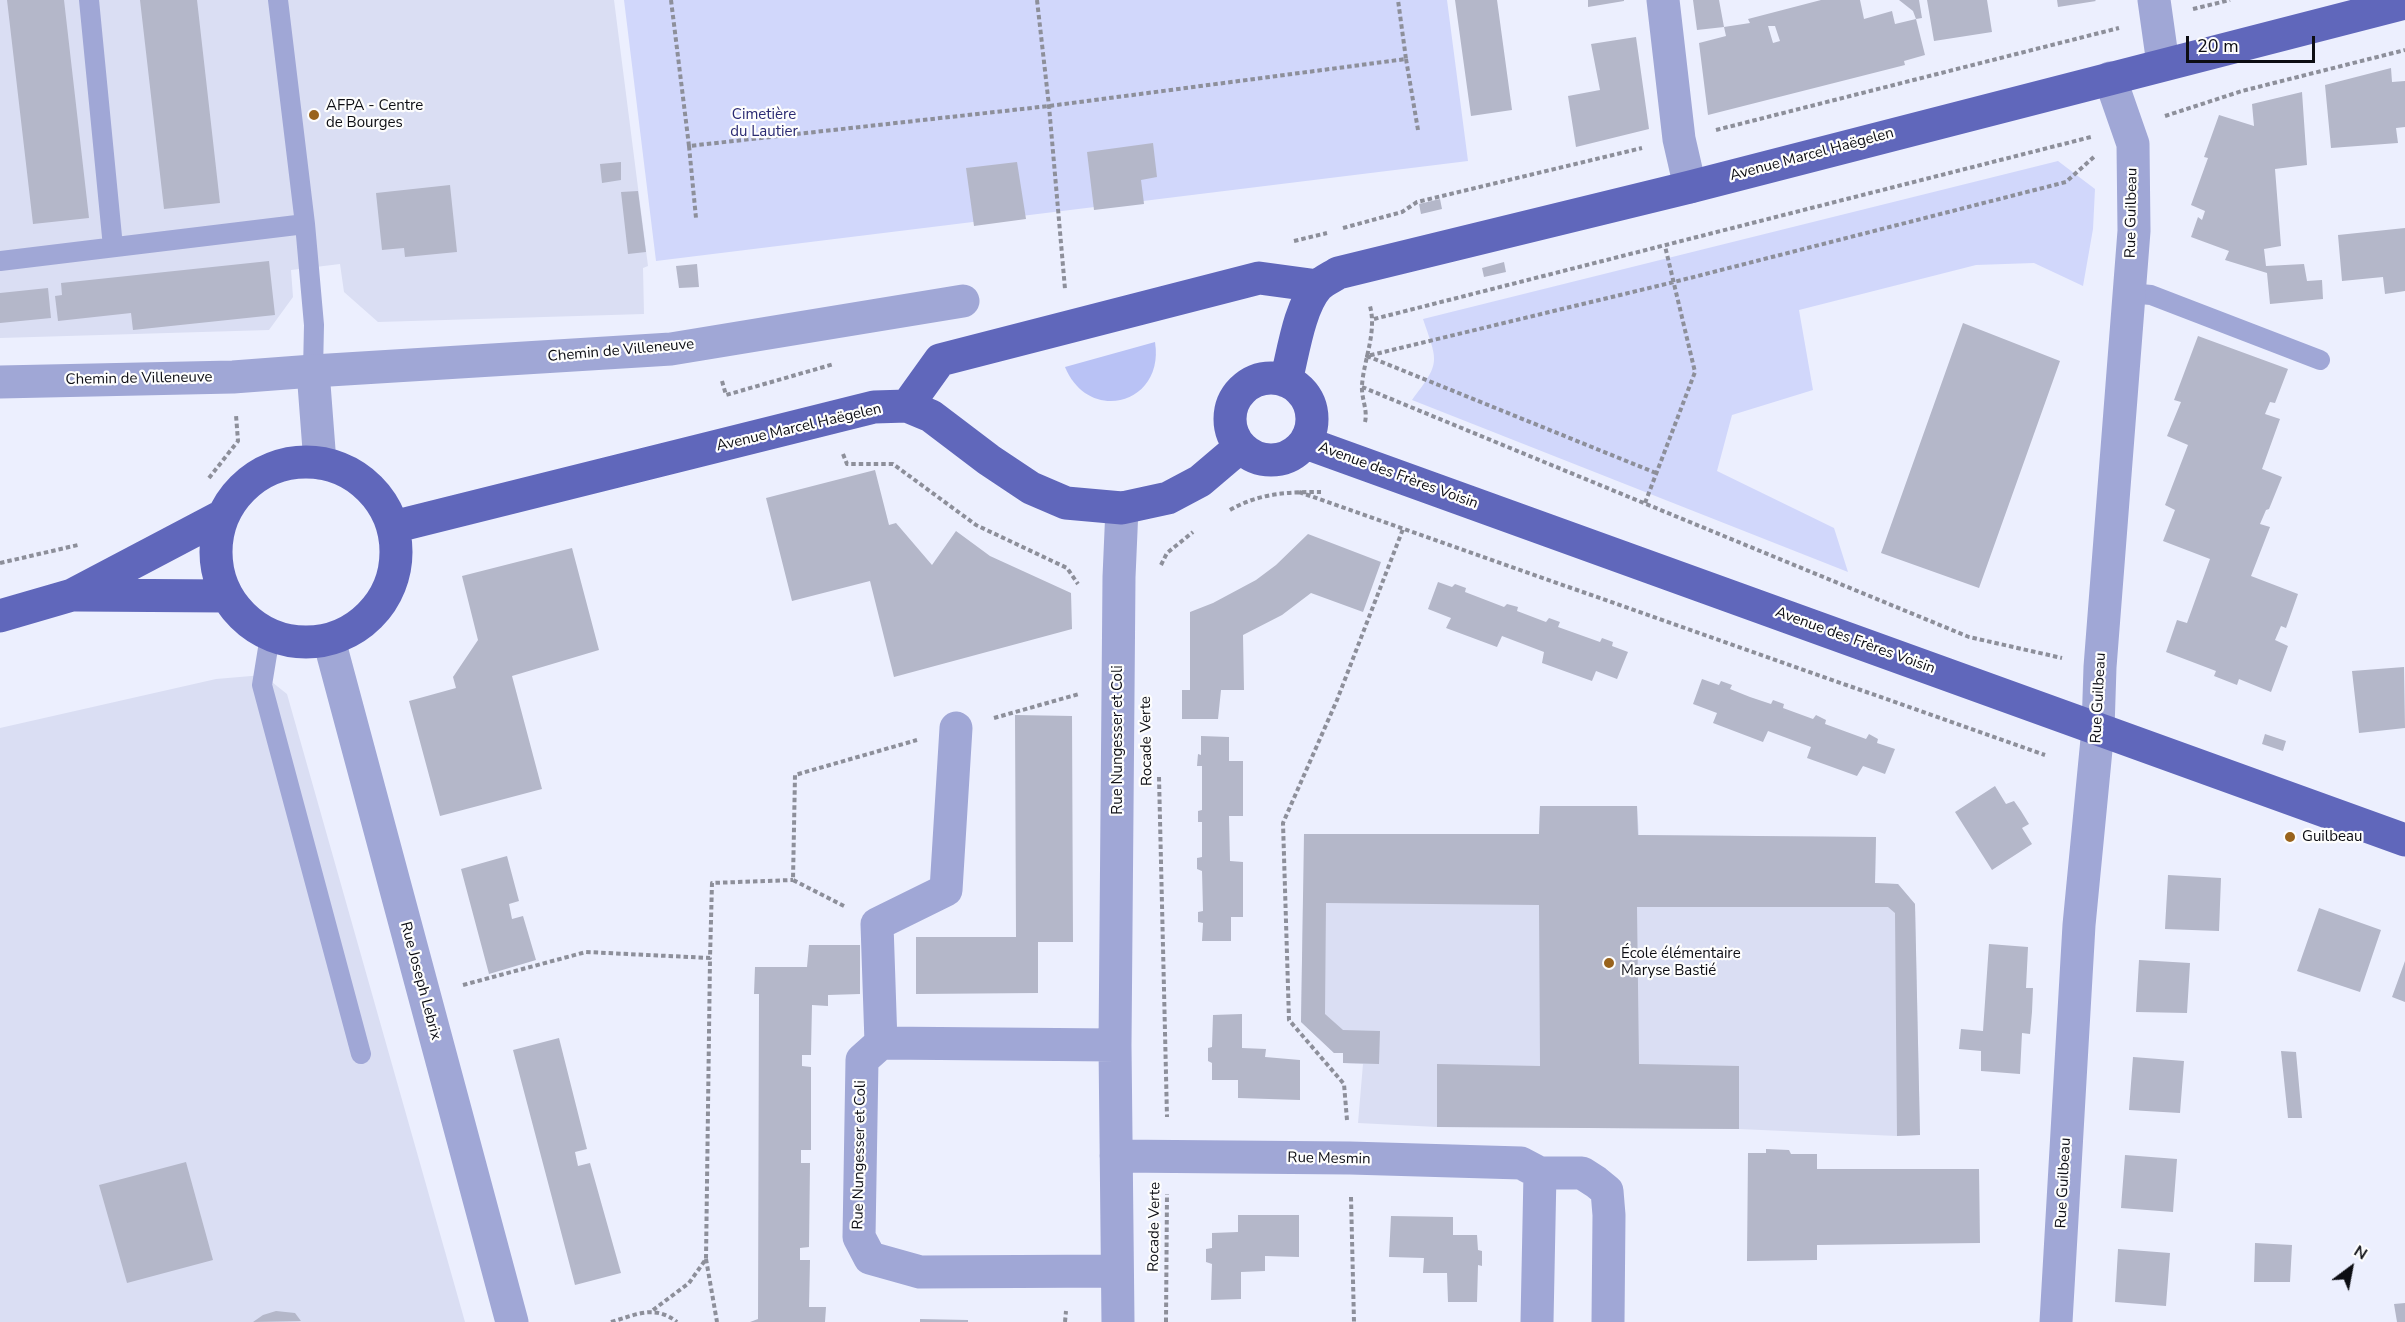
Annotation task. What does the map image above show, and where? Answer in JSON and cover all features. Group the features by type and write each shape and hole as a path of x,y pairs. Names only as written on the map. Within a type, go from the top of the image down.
{"main road":[{"name":"Avenue Marcel Haëgelen","path":"1318,286 1338,273 1690,187 2405,3"},
{"path":"907,406 940,360 1259,278 1318,286 1304,313 1286,381"},
{"path":"1274,378 1295,385 1309,402 1313,422 1306,443 1290,457 1269,461 1258,459 1240,447 1233,437 1230,413 1241,391 1262,379 1274,378"},
{"name":"Avenue Marcel Haëgelen","path":"393,527 874,407 907,406 931,416 989,460 1031,488 1066,503 1122,508 1168,498 1200,481 1240,447"},
{"name":"Avenue des Frères Voisin","path":"1306,443 2405,840"},
{"path":"290,462 320,462 344,470 366,484 382,503 393,527 397,555 391,584 377,610 355,629 329,640 299,643 270,636 244,620 225,596 216,570 215,543 222,516 238,491 261,472 290,462"},
{"path":"0,616 72,595 222,516"},
{"path":"72,595 225,596"}],"street":[{"path":"1663,0 1679,139 1690,187"},
{"path":"2155,9 2163,64"},
{"name":"Rue Guilbeau","path":"2056,1322 2079,925 2098,729 2100,667 2134,231 2133,144 2110,78"},
{"name":"Chemin de Villeneuve","path":"0,382 233,377 671,349 963,301"},
{"path":"313,371 320,462"},
{"name":"Rue Nungesser et Coli","path":"1118,1322 1115,1045 1122,508"},
{"name":"Rue Joseph Lebrix","path":"329,640 512,1322"},
{"path":"956,729 946,890 877,924 881,1043 1115,1045"},
{"name":"Rue Nungesser et Coli","path":"881,1043 862,1060 859,1237 870,1258 920,1272 1117,1271"},
{"name":"Rue Mesmin","path":"1116,1156 1350,1158 1521,1163 1540,1173 1582,1173 1607,1191 1609,1215 1608,1322"},
{"path":"1538,1322 1540,1173"}],"lane":[{"path":"89,0 113,247"},
{"path":"278,0 305,224 314,325 313,371"},
{"path":"0,261 305,224"},
{"path":"2130,293 2151,295 2320,360"},
{"path":"270,636 262,685 361,1054"}],"path":[{"path":"671,0 696,218"},
{"path":"1037,0 1070,328"},
{"path":"1398,0 1418,130"},
{"path":"1348,227 1402,212 1417,202 1679,139 2155,9 2230,0"},
{"path":"1222,514 1250,499 1299,492 1343,491 1367,416 1362,387 1374,319 2032,154 2126,128 2242,91 2405,50"},
{"path":"689,146 1049,106 1406,59"},
{"path":"1367,356 1674,282 2066,182 2126,128"},
{"path":"1645,504 1695,372 1665,246"},
{"path":"1367,356 1656,473"},
{"path":"816,370 830,419 847,464 893,464 976,525 1067,568 1095,608 1119,612"},
{"path":"1362,387 1969,637 2100,667"},
{"path":"201,486 238,441 236,410"},
{"path":"1299,492 1928,715 2094,771"},
{"path":"1354,1322 1350,1158 1344,1084 1288,1020 1283,823 1337,700 1403,529"},
{"path":"1156,574 1167,553 1195,530"},
{"path":"0,563 81,545"},
{"path":"793,880 795,775 1086,692"},
{"name":"Rocade Verte","path":"1160,775 1168,1158 1166,1322"},
{"path":"717,1322 706,1259 712,883 793,880 877,924"},
{"path":"424,996 586,952 710,958"},
{"path":"611,1322 653,1310 689,1283 706,1259"},
{"path":"653,1310 669,1316 676,1322"}],"shaded area":[{"name":"AFPA - Centre de Bourges","path":"0,0 614,0 648,266 643,268 644,314 378,322 344,292 340,264 291,270 293,297 269,330 0,338"},
{"path":"1155,342 1155,363 1149,380 1137,392 1123,400 1107,401 1091,396 1076,385 1065,367"},
{"path":"263,675 287,694 465,1322 0,1322 0,728 216,679"},
{"name":"École élémentaire Maryse Bastié","path":"1540,806 1637,806 1639,835 1876,837 1875,883 1898,884 1915,904 1920,1135 1739,1129 1437,1127 1358,1123 1363,1064 1343,1063 1343,1053 1334,1053 1301,1022 1303,903 1539,834"}],"green space":[{"name":"Cimetière du Lautier","path":"624,0 1447,0 1468,161 656,261"},
{"path":"2058,161 2095,189 2093,229 2083,286 2034,263 1976,265 1799,310 1813,390 1732,415 1717,471 1834,528 1848,572 1412,400 1428,378 1434,362 1432,345 1423,319"}],"building":[{"path":"7,0 64,0 89,218 33,224"},
{"path":"140,0 197,0 220,203 164,209"},
{"path":"1455,0 1497,0 1512,110 1471,116"},
{"path":"1588,0 1624,0 1624,1 1588,7"},
{"path":"1693,0 1719,0 1724,27 1697,30"},
{"path":"1821,0 1860,0 1864,19 1892,11 1895,24 1916,19 1925,55 1904,61 1905,65 1708,115 1699,43 1726,36 1724,27 1750,23 1748,19","holes":["1768,26 1775,26 1780,41 1773,43"]},
{"path":"1899,0 1919,0 1922,18 1916,19 1913,11"},
{"path":"1927,0 1987,0 1992,32 1934,41"},
{"path":"2057,0 2095,0 2096,1 2058,7"},
{"path":"1636,37 1649,129 1576,147 1568,96 1600,90 1591,44"},
{"path":"2391,68 2392,82 2405,81 2405,127 2396,128 2398,143 2331,148 2325,85"},
{"path":"2302,92 2307,165 2275,169 2281,246 2264,249 2266,266 2304,264 2307,281 2322,280 2323,299 2270,304 2267,273 2225,260 2229,251 2191,237 2198,217 2202,220 2205,211 2191,205 2208,158 2204,157 2219,115 2254,126 2252,104"},
{"path":"1153,143 1157,177 1141,180 1144,204 1094,210 1087,152"},
{"path":"621,162 621,180 602,183 600,164"},
{"path":"1017,162 1026,219 974,226 966,168"},
{"path":"450,185 457,252 405,257 404,248 382,250 376,193"},
{"path":"638,191 646,252 628,254 621,192"},
{"path":"1440,199 1442,209 1421,214 1419,204"},
{"path":"2405,228 2405,291 2385,294 2383,277 2342,281 2338,235"},
{"path":"269,261 275,315 133,330 131,313 58,321 55,296 62,295 61,283"},
{"path":"1504,262 1506,272 1484,277 1482,268"},
{"path":"697,264 699,287 679,288 676,266"},
{"path":"48,288 51,318 0,323 0,293"},
{"path":"1963,323 2060,361 1979,588 1881,553"},
{"path":"2198,336 2288,369 2275,403 2270,402 2265,414 2280,419 2262,469 2282,477 2260,524 2270,527 2251,576 2298,594 2286,628 2281,626 2275,640 2288,646 2271,692 2239,679 2237,685 2214,676 2216,671 2166,652 2177,620 2187,623 2210,559 2163,541 2175,510 2165,505 2188,445 2167,436 2181,402 2174,400"},
{"path":"875,470 889,525 896,523 932,565 956,531 990,556 1071,593 1072,629 894,677 870,581 792,601 766,498"},
{"path":"1308,534 1381,562 1363,612 1311,593 1282,615 1243,635 1244,690 1221,690 1218,719 1182,719 1182,690 1190,690 1190,612 1213,603 1256,580 1276,565"},
{"path":"572,548 599,650 512,676 542,789 440,816 409,701 456,688 453,677 478,640 462,576"},
{"path":"1438,582 1452,587 1455,584 1466,588 1465,592 1504,607 1507,604 1518,607 1517,611 1546,622 1549,618 1560,622 1558,627 1600,642 1602,638 1613,642 1612,646 1628,652 1617,679 1596,671 1592,681 1542,663 1544,652 1502,636 1497,647 1446,628 1451,618 1428,609"},
{"path":"2404,667 2405,728 2359,733 2352,671"},
{"path":"1702,679 1719,685 1721,681 1732,685 1730,689 1771,704 1773,700 1784,704 1783,708 1813,719 1816,715 1826,720 1825,724 1866,739 1869,734 1878,739 1877,743 1895,749 1885,774 1863,766 1857,776 1807,758 1811,747 1768,731 1763,742 1713,723 1717,713 1693,704"},
{"path":"1015,715 1072,716 1073,942 1038,942 1038,993 916,994 916,937 1016,937"},
{"path":"2265,734 2286,741 2283,751 2262,744"},
{"path":"1201,736 1229,737 1229,761 1243,761 1243,816 1229,816 1230,861 1243,862 1243,917 1231,917 1231,941 1202,941 1203,923 1198,922 1198,912 1203,911 1202,871 1197,869 1197,858 1202,857 1202,822 1198,822 1198,811 1202,810 1202,766 1197,766 1198,754 1201,755"},
{"path":"1995,786 2006,804 2014,801 2021,811 2029,824 2022,828 2032,844 1992,870 1955,812"},
{"path":"1540,806 1637,806 1638,835 1876,837 1875,883 1898,884 1915,904 1920,1135 1897,1136 1895,913 1888,907 1637,907 1639,1064 1739,1066 1739,1129 1437,1127 1437,1064 1540,1066 1539,905 1326,903 1325,1014 1343,1030 1380,1031 1379,1064 1343,1063 1343,1053 1334,1053 1301,1022 1304,834 1539,834"},
{"path":"507,856 519,901 509,904 512,919 523,916 536,960 489,974 461,869"},
{"path":"2168,875 2221,878 2219,931 2165,929"},
{"path":"2319,908 2381,930 2360,992 2297,971"},
{"path":"1989,944 2028,947 2026,988 2033,988 2032,1012 2030,1034 2022,1033 2020,1074 1981,1071 1981,1051 1959,1049 1961,1029 1983,1031"},
{"path":"809,945 860,945 860,994 828,995 828,1006 812,1005 811,1055 802,1055 802,1066 811,1067 811,1150 801,1150 801,1163 810,1163 809,1247 800,1248 800,1260 810,1260 809,1307 826,1307 825,1322 750,1322 758,1319 759,994 754,994 755,967 807,967"},
{"path":"2139,960 2190,963 2187,1013 2136,1012"},
{"path":"2405,961 2405,1002 2392,997"},
{"path":"1242,1014 1242,1048 1266,1049 1265,1057 1300,1060 1300,1100 1238,1098 1238,1080 1212,1080 1212,1063 1208,1061 1208,1048 1212,1047 1213,1015"},
{"path":"559,1038 587,1149 575,1152 578,1166 590,1163 621,1273 575,1285 513,1050"},
{"path":"2281,1051 2296,1052 2302,1118 2288,1118"},
{"path":"2133,1057 2184,1061 2180,1113 2129,1110"},
{"path":"1766,1149 1789,1150 1791,1154 1817,1154 1817,1169 1979,1169 1980,1243 1817,1245 1817,1260 1747,1261 1748,1153 1766,1153"},
{"path":"2125,1155 2177,1159 2173,1212 2121,1208"},
{"path":"186,1162 213,1260 127,1283 99,1185"},
{"path":"1238,1215 1299,1215 1299,1257 1265,1256 1265,1271 1241,1272 1241,1299 1211,1300 1212,1264 1206,1262 1206,1249 1212,1248 1212,1233 1238,1232"},
{"path":"1391,1216 1453,1217 1453,1235 1477,1235 1478,1250 1482,1251 1482,1266 1478,1265 1477,1302 1448,1302 1447,1273 1423,1273 1424,1258 1389,1257"},
{"path":"2255,1243 2292,1245 2290,1282 2254,1282"},
{"path":"2118,1249 2170,1253 2166,1306 2115,1302"},
{"path":"2405,1303 2405,1322 2397,1322 2394,1304"},
{"path":"276,1311 295,1313 301,1321 253,1322 263,1315"},
{"path":"920,1319 968,1320 968,1322 920,1322"}],"place":[{"name":"AFPA - Centre de Bourges","path":"314,115"},
{"name":"Guilbeau","path":"2290,837"},
{"name":"École élémentaire Maryse Bastié","path":"1609,963"}]}
